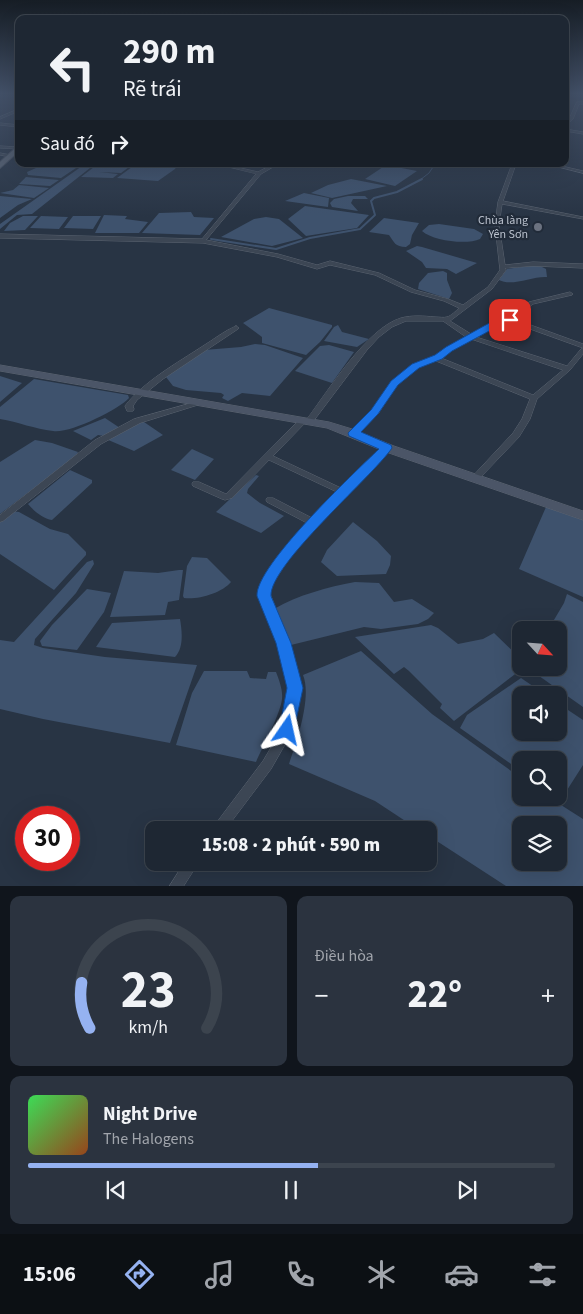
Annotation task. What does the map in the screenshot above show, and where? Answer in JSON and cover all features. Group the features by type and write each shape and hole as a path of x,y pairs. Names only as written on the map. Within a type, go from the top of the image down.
{"main road":[{"path":"0,166 15,151"}],"street":[{"path":"0,147 15,148"},
{"path":"0,154 10,156"},
{"path":"231,167 259,174"},
{"path":"203,241 259,174 270,167"},
{"path":"196,484 227,497 306,420 350,366 389,326 409,318 447,319 490,288 503,270 497,225 500,202 513,167"},
{"path":"562,167 583,172"},
{"path":"500,202 583,218"},
{"path":"0,236 203,241 278,256 317,267 330,263 376,274 414,291 446,300 464,308"},
{"path":"503,267 543,264 583,266"},
{"path":"353,433 374,412 395,383 416,366 436,358 507,319 531,303 570,294"},
{"path":"447,319 446,321 449,324 472,337 568,369"},
{"path":"475,478 516,435 526,419 534,398 568,369 583,348 507,319"},
{"path":"130,409 128,406 130,402 141,393 206,346 236,328"},
{"path":"436,358 534,398"},
{"path":"0,368 306,420 353,433 386,448 583,516"},
{"path":"0,519 98,442 137,421 198,403"},
{"path":"225,821 267,765 287,730 295,688 284,643 264,591 285,556 386,448"},
{"path":"268,457 343,492"},
{"path":"270,500 314,523"},
{"path":"175,886 187,871"}],"water":[{"path":"38,167 78,167 61,178 28,175 27,172"},
{"path":"81,167 91,167 32,214 17,215 0,229 0,224"},
{"path":"94,167 129,167 121,173 99,172 118,174 113,178 81,177"},
{"path":"132,167 176,167 158,181 117,178"},
{"path":"383,167 396,167 417,171 395,186 365,179"},
{"path":"26,177 59,180 50,186 19,184"},
{"path":"351,179 387,186 332,198 311,193 328,185"},
{"path":"19,185 49,188 34,198 0,193 13,190"},
{"path":"304,193 329,198 328,207 285,201"},
{"path":"0,196 32,199 18,205 0,218"},
{"path":"348,196 365,196 368,199 353,199 351,203 358,211 332,207 330,203 334,199"},
{"path":"305,206 369,215 357,228 306,236 288,219"},
{"path":"191,212 194,217 214,218 200,235 142,233 159,213"},
{"path":"104,215 127,216 125,219 148,222 139,233 95,233"},
{"path":"23,216 38,216 25,230 4,231 10,223"},
{"path":"41,216 68,217 59,229 30,228"},
{"path":"73,216 101,216 93,229 64,228"},
{"path":"266,217 279,219 303,238 272,246 221,237 254,219"},
{"path":"384,218 419,223 412,235 410,244 406,247 399,246 395,244 389,235 369,232"},
{"path":"439,224 474,229 483,234 480,239 474,241 459,242 442,240 422,231 429,225"},
{"path":"417,246 477,263 456,274 447,269 426,268 422,262 406,251"},
{"path":"538,265 546,269 547,277 516,282 499,280 507,269"},
{"path":"443,271 447,273 447,280 452,293 449,299 418,289 419,283 428,273"},
{"path":"269,308 332,325 332,327 306,355 262,343 262,337 243,323"},
{"path":"338,325 342,332 369,339 357,347 324,341 334,327"},
{"path":"255,344 265,345 303,358 270,396 242,393 228,401 222,398 224,395 221,393 186,390 173,386 166,377 204,350"},
{"path":"329,345 354,352 332,383 295,371 320,346"},
{"path":"0,376 22,383 0,402"},
{"path":"34,379 128,395 129,398 115,409 93,420 60,431 46,430 0,419 0,407"},
{"path":"105,418 120,428 104,436 98,435 91,440 73,431"},
{"path":"140,422 144,422 163,435 134,451 106,439"},
{"path":"35,440 52,443 78,452 75,457 0,514 0,462"},
{"path":"192,449 214,459 195,480 171,470"},
{"path":"70,470 92,480 92,483 52,520 36,512 28,504"},
{"path":"256,475 259,476 247,493 260,503 284,516 261,533 216,512"},
{"path":"546,507 583,520 583,597 519,569"},
{"path":"11,511 19,512 50,529 68,534 86,552 86,555 54,590 0,554 0,521"},
{"path":"353,522 377,541 391,556 386,574 337,576 321,562 327,550"},
{"path":"192,557 207,558 231,582 209,595 184,598 187,566"},
{"path":"93,560 94,564 76,593 35,639 34,645 105,657 197,665 170,743 0,709 0,640 14,642 87,562"},
{"path":"183,570 179,600 168,602 165,615 110,617 124,571 158,573"},
{"path":"355,582 379,583 394,602 412,599 434,613 428,619 418,624 381,629 364,627 291,645 274,609 313,592"},
{"path":"87,589 111,593 104,612 77,650 42,646 40,641 52,625"},
{"path":"567,594 583,602 583,707 567,696 567,686 553,686 539,676 568,676 568,621 553,621"},
{"path":"180,619 181,644 175,657 96,647 112,623"},
{"path":"431,625 438,628 458,644 483,639 494,633 512,650 513,676 454,721 440,708 442,704 409,671 404,667 394,674 355,637"},
{"path":"361,651 432,714 512,772 512,806 563,806 583,819 583,886 506,886 437,841 437,821 405,821 375,801 289,764 305,707 303,675"},
{"path":"204,671 247,671 250,678 266,679 268,672 276,672 282,692 281,706 256,762 176,745 192,693"},
{"path":"521,678 533,686 512,686 512,741 567,741 567,709 583,720 583,765 567,790 567,751 512,751 512,765 460,728 467,715"}],"waterway":[{"path":"420,180 433,167"},
{"path":"211,239 276,249 310,238 360,229 375,215 371,201 374,198 397,192 422,179"}],"place":[{"name":"Chùa làng Yên Sơn","path":"538,227"}],"route":[{"path":"287,730 295,688 284,643 264,596 264,591 271,577 285,556 333,502 386,448 353,433 374,412 395,383 416,366 439,357 449,349 494,326 505,318 510,320"}]}
